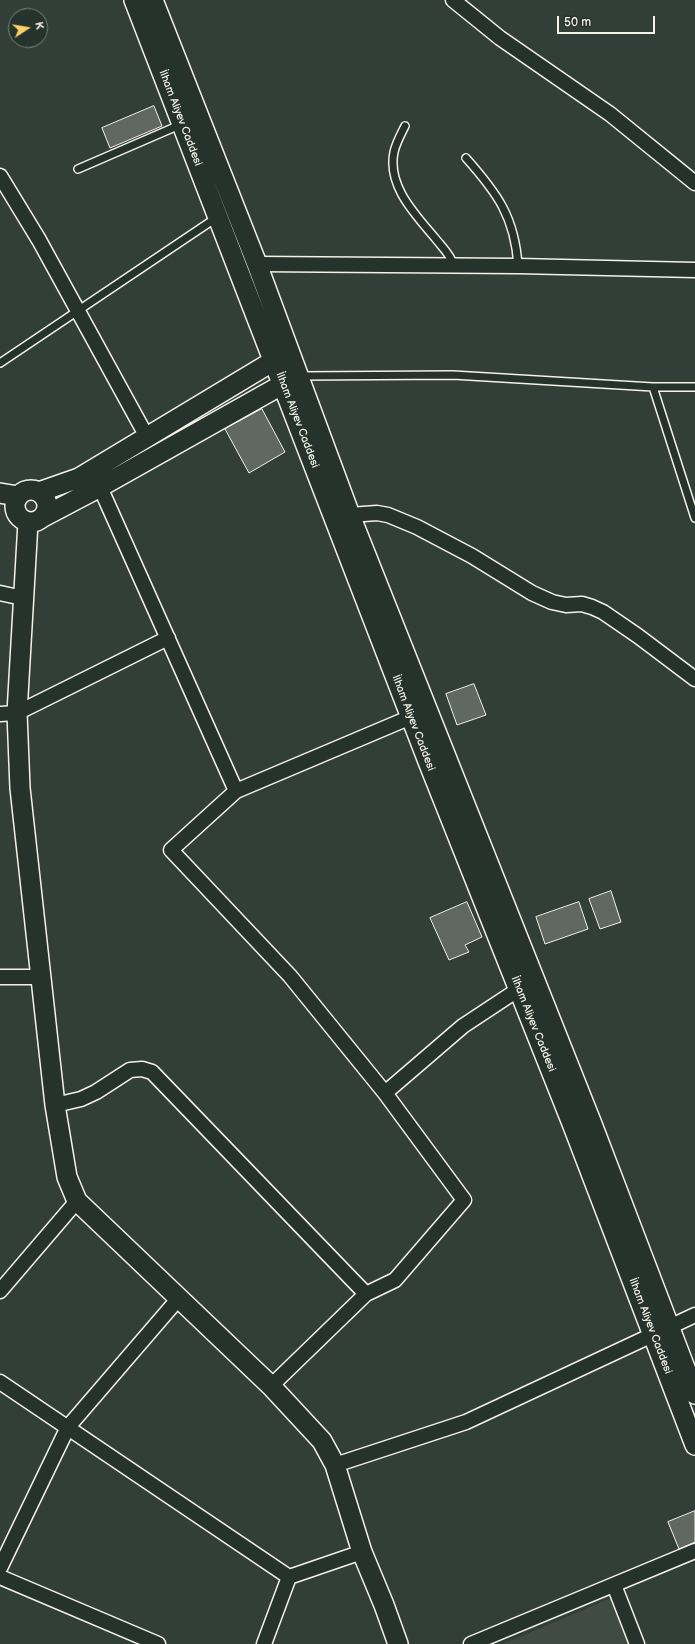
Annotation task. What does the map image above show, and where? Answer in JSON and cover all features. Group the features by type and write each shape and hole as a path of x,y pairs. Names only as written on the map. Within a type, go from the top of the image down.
{"main road":[{"name":"İlham Aliyev Caddesi","path":"134,0 218,216 281,356 411,717 573,1126 661,1330 695,1394"},
{"name":"İlham Aliyev Caddesi","path":"153,0 256,264 281,356"},
{"path":"39,492 79,478 281,356"},
{"name":"İlham Aliyev Caddesi","path":"290,380 350,515 592,1124 661,1330 695,1445"},
{"path":"0,510 31,520 100,488 290,380"},
{"path":"31,490 39,492 45,498 47,503 46,513 31,520 16,512 15,501 9,495 31,490"},
{"path":"31,520 9,714 20,788 55,1106 67,1177 77,1201 271,1386 322,1441 335,1466 362,1552 398,1644"}],"street":[{"path":"453,0 500,38 610,114 695,183"},
{"path":"0,176 78,311 147,437"},
{"path":"256,264 518,266 695,270"},
{"path":"100,488 236,791"},
{"path":"350,515 371,513 388,515 417,526 472,556 532,593 552,602 566,605 582,604 592,607 638,636 695,679"},
{"path":"0,594 23,598"},
{"path":"9,714 168,638"},
{"path":"271,1386 366,1294 395,1280 464,1200 385,1092 290,976 171,850 236,791 411,717"},
{"path":"0,977 40,977"},
{"path":"385,1092 463,1026 519,989"},
{"path":"55,1106 81,1099 96,1092 130,1070 142,1069 152,1072 366,1294"},
{"path":"0,1291 77,1201"},
{"path":"0,1568 68,1428 179,1298"},
{"path":"335,1466 466,1422 695,1314"},
{"path":"0,1382 289,1578"},
{"path":"471,1644 695,1551"},
{"path":"264,1644 289,1578 362,1552"},
{"path":"0,1577 158,1644"},
{"path":"614,1585 637,1644"}],"lane":[{"path":"78,169 182,124"},
{"path":"405,126 394,152 393,168 396,182 413,212 448,254 454,266"},
{"path":"466,158 493,190 507,214 515,243 518,266"},
{"path":"0,363 218,216"},
{"path":"290,380 402,374 452,375 654,387 695,387"},
{"path":"654,387 695,518"}],"shaded area":[{"path":"613,1597 631,1644 503,1644"}],"building":[{"path":"154,106 162,126 110,148 102,128"},
{"path":"262,409 285,452 249,473 225,429"},
{"path":"474,684 486,715 457,725 446,694"},
{"path":"611,891 621,922 600,929 589,899"},
{"path":"467,902 482,937 465,945 469,952 449,960 430,918"},
{"path":"579,902 588,929 545,944 536,917"},
{"path":"695,1511 695,1542 679,1549 668,1522"}]}
